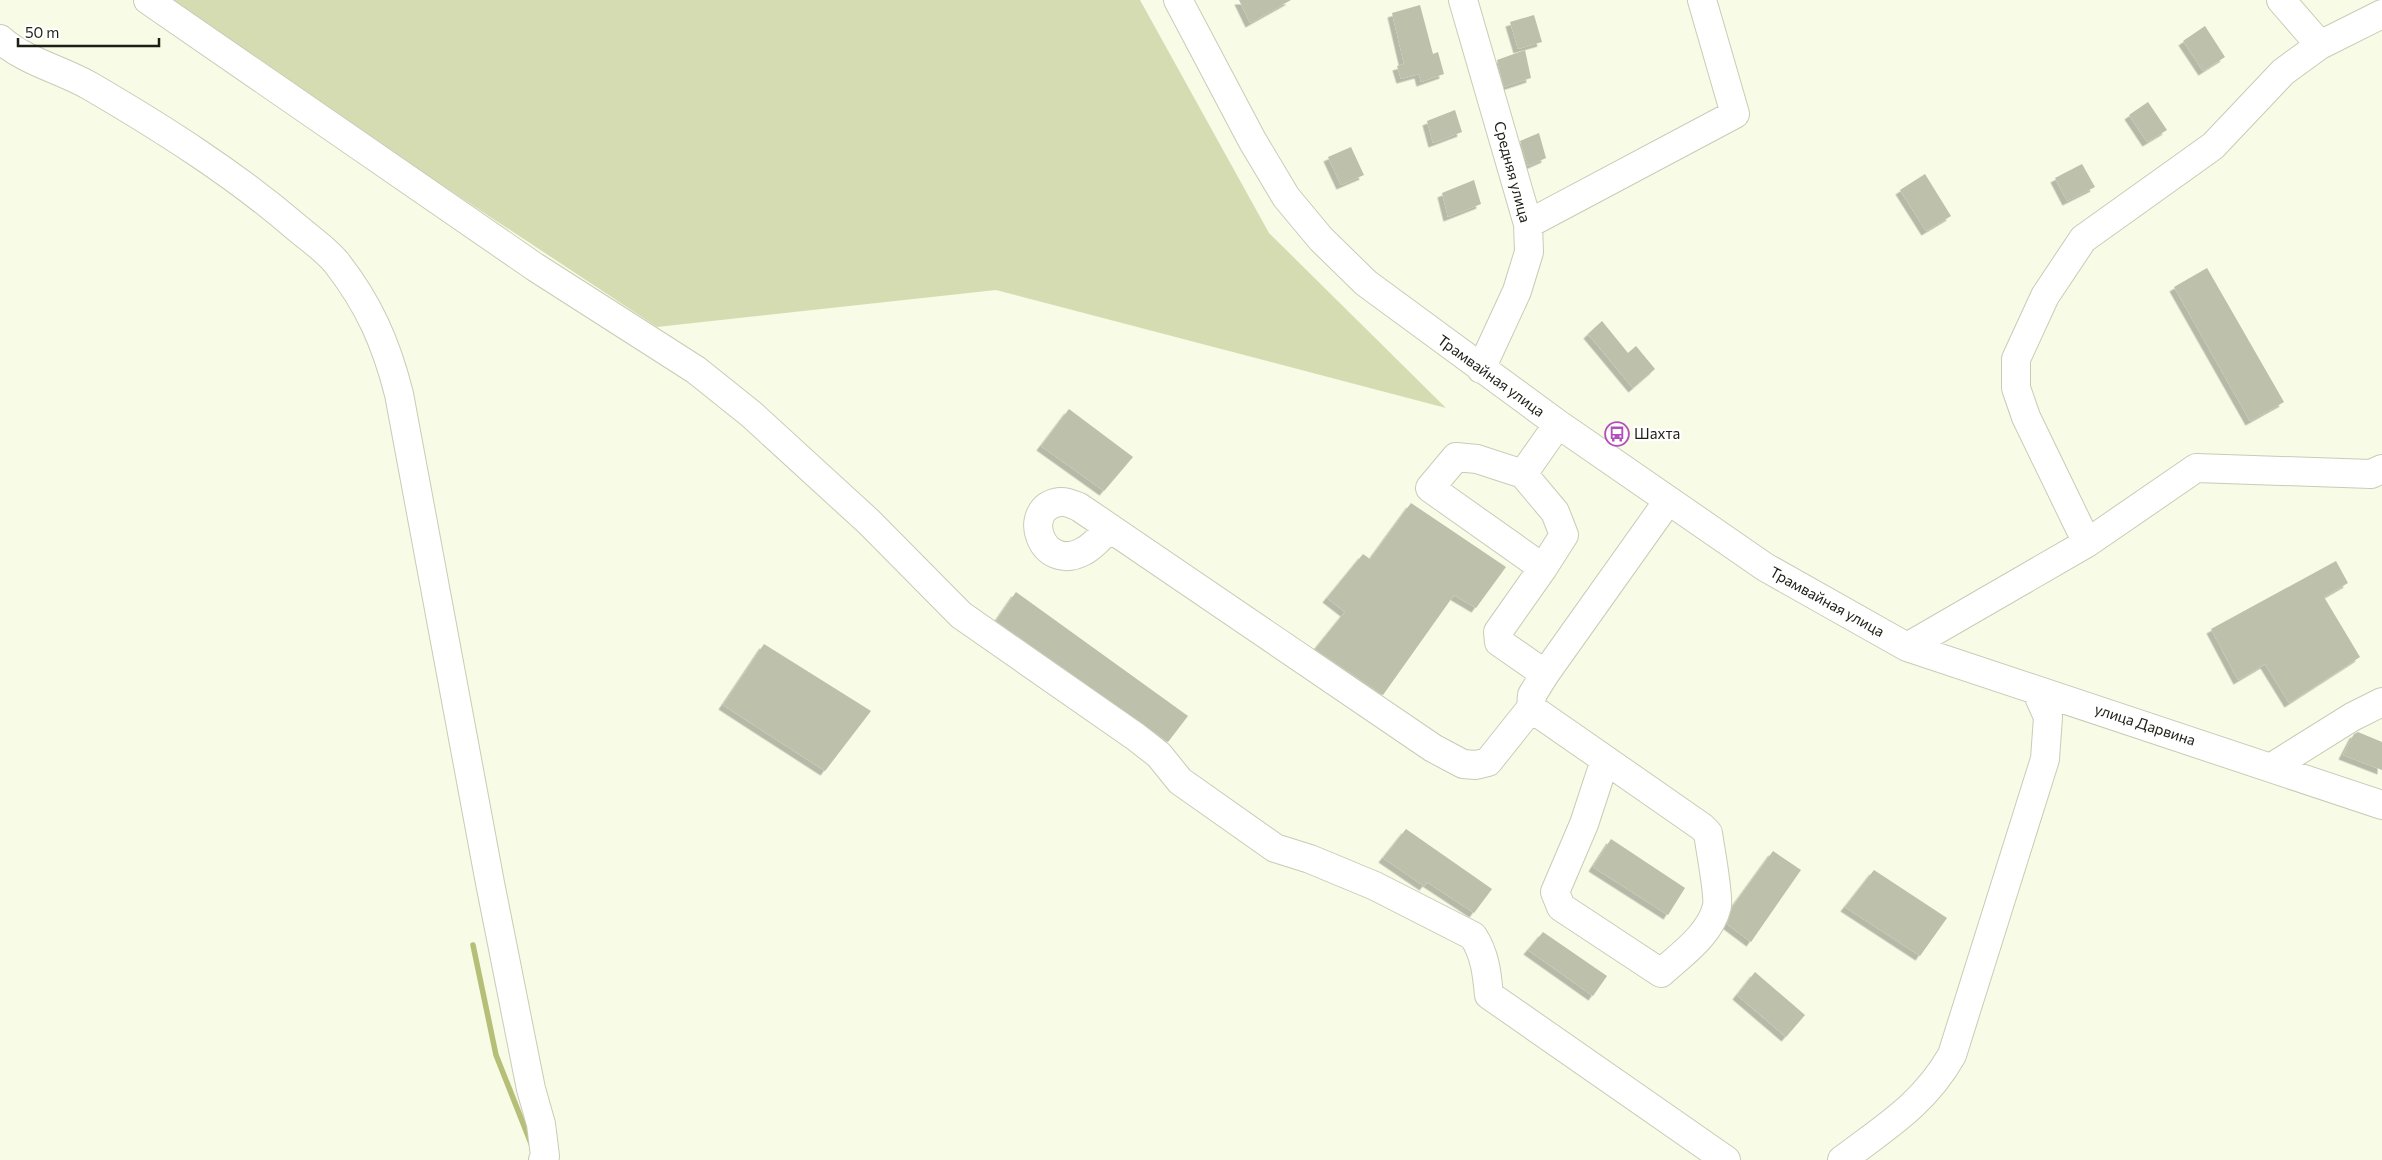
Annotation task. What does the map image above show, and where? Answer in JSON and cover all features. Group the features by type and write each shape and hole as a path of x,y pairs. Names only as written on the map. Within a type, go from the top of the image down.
{"street":[{"path":"148,0 535,267 696,370 751,414 869,522 961,615 1136,737 1159,755 1180,781 1204,798 1275,848 1310,858 1374,886 1473,936 1481,948 1487,971 1489,995 1726,1160"},
{"name":"Трамвайная улица","path":"1178,0 1252,140 1292,204 1321,239 1366,283 1558,424 1765,567 1908,648"},
{"name":"Средняя улица","path":"1463,0 1528,224 1529,252 1517,291 1481,369"},
{"path":"1528,224 1735,114 1702,0"},
{"path":"2281,0 2320,45"},
{"path":"2087,543 2026,417 2016,388 2016,359 2027,331 2045,296 2083,239 2213,146 2283,72 2320,45 2380,19"},
{"path":"0,39 30,59 82,82 170,133 279,212 335,260 356,290 377,326 388,352 399,394 490,883 531,1089 541,1124 545,1156 543,1160"},
{"path":"1523,474 1558,424"},
{"path":"1543,568 1430,488 1456,457 1477,459 1523,474 1554,512 1564,536 1543,568 1498,632 1499,642 1545,674"},
{"path":"1908,648 2087,543 2196,468 2371,474 2382,469"},
{"path":"1110,528 1433,748 1463,764 1476,765 1488,762 1531,708 1532,695 1545,674 1668,501"},
{"name":"улица Дарвина","path":"1908,648 2382,805"},
{"path":"1842,1160 1914,1105 1938,1078 1952,1054 2045,759 2048,717 2036,690"},
{"path":"2272,767 2352,717 2382,702"},
{"path":"1531,708 1605,760 1708,833 1717,905 1711,919 1697,940 1661,973 1561,907 1555,892 1584,824 1605,760"}],"green space":[{"path":"162,0 1140,0 1269,233 1446,408 996,290 657,327"}],"building":[{"path":"1239,0 1291,0 1250,23"},
{"path":"1420,5 1433,54 1438,52 1444,74 1421,82 1419,74 1401,79 1397,66 1404,64 1392,13"},
{"path":"1534,15 1542,42 1518,49 1510,22"},
{"path":"2205,26 2225,57 2203,71 2183,41"},
{"path":"1525,50 1531,78 1504,87 1497,60"},
{"path":"2148,102 2167,130 2147,142 2129,115"},
{"path":"1455,110 1462,132 1433,143 1427,121"},
{"path":"1539,133 1546,158 1528,166 1520,141"},
{"path":"1351,147 1364,175 1341,185 1328,157"},
{"path":"2082,164 2095,187 2067,201 2055,178"},
{"path":"1925,174 1951,216 1926,231 1900,190"},
{"path":"1474,180 1481,204 1448,217 1442,193"},
{"path":"2207,268 2284,402 2250,421 2174,287"},
{"path":"1602,321 1628,353 1636,346 1655,369 1633,388 1588,334"},
{"path":"1069,409 1133,457 1104,491 1041,446"},
{"path":"1411,503 1506,567 1476,608 1454,595 1383,695 1315,649 1345,612 1327,598 1363,554 1370,559"},
{"path":"2336,561 2348,583 2324,597 2360,657 2289,703 2265,664 2238,680 2211,629"},
{"path":"1016,592 1188,716 1168,742 996,621"},
{"path":"764,644 871,711 825,771 723,705"},
{"path":"2358,732 2382,742 2382,770 2343,755 2354,734"},
{"path":"1406,829 1492,889 1474,913 1427,882 1424,886 1383,858"},
{"path":"1611,839 1685,888 1668,915 1593,867"},
{"path":"1773,851 1801,870 1751,942 1727,924 1733,906"},
{"path":"1874,870 1947,918 1920,956 1845,907"},
{"path":"1543,932 1607,976 1593,996 1528,950"},
{"path":"1755,972 1805,1015 1786,1037 1737,995"}],"waterway":[{"path":"473,945 496,1055 532,1146"}],"place":[{"name":"Шахта","path":"1617,434"}]}
